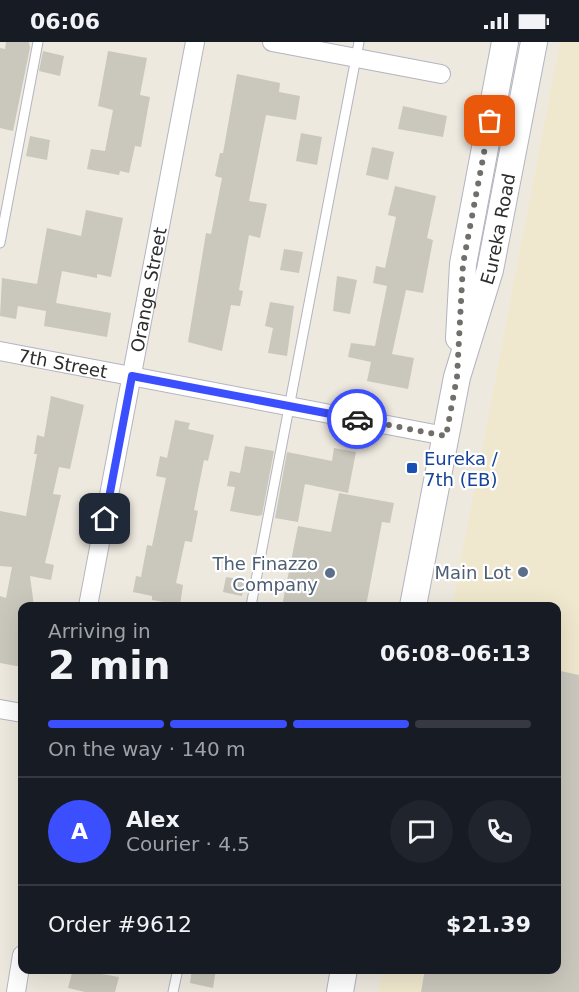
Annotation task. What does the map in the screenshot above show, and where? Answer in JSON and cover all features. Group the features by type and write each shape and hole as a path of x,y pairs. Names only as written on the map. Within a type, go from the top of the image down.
{"main road":[{"name":"Eureka Road","path":"457,377 463,264 505,42"},
{"name":"Eureka Road","path":"414,602 457,377 490,270 534,42"},
{"path":"340,992 343,974"}],"street":[{"name":"Orange Street","path":"89,602 195,42"},
{"path":"272,42 358,50 441,74"},
{"name":"7th Street","path":"0,351 446,436"},
{"path":"0,709 18,712"},
{"path":"16,992 19,974"}],"lane":[{"path":"0,243 38,42"},
{"path":"251,602 291,406 358,50"},
{"path":"173,992 177,974"}],"shaded area":[{"path":"560,42 579,42 579,992 378,992 382,974 561,974 561,602 453,602"}],"building":[{"path":"6,42 29,42 30,48 13,131 0,128 0,48 5,49"},
{"path":"43,51 64,56 60,76 39,71"},
{"path":"108,51 147,58 140,95 150,97 141,147 135,146 129,173 120,171 119,175 87,169 91,149 105,151 113,110 98,106"},
{"path":"237,74 280,83 279,92 300,96 296,120 266,115 249,201 267,204 260,238 249,235 239,290 243,291 240,306 231,305 222,351 188,342 206,233 211,234 222,178 215,176 220,153 223,153"},
{"path":"403,106 447,116 443,137 398,129"},
{"path":"301,133 322,137 317,165 296,161"},
{"path":"30,136 50,140 47,160 26,156"},
{"path":"372,147 394,152 388,180 366,175"},
{"path":"395,186 436,196 427,238 433,240 423,293 406,290 392,354 414,358 408,389 367,381 371,362 348,357 351,343 375,346 387,286 373,283 376,266 385,268 396,217 388,215"},
{"path":"86,210 123,218 111,277 97,274 97,278 62,271 56,303 111,313 107,337 44,326 46,311 18,306 16,319 0,316 2,278 37,284 47,228 81,236"},
{"path":"284,249 303,252 299,273 280,270"},
{"path":"337,276 357,280 350,314 333,311"},
{"path":"270,302 294,306 287,356 268,353 273,328 265,326"},
{"path":"51,396 84,405 70,469 59,467 53,494 61,495 45,563 54,565 51,580 30,576 33,602 18,602 18,666 0,663 0,596 6,598 12,567 0,566 0,511 26,516 37,454 34,454 37,435 44,437"},
{"path":"175,420 190,423 188,429 214,435 208,461 204,460 194,510 198,511 192,542 185,541 176,583 183,585 180,602 152,600 152,596 133,592 136,576 141,577 147,545 152,546 166,478 156,476 160,456 167,458"},
{"path":"245,446 274,451 262,515 258,516 230,511 235,487 227,486 230,471 240,473"},
{"path":"334,448 356,452 348,493 305,484 298,522 275,518 287,452 332,461"},
{"name":"The Finazzo Company","path":"339,493 394,503 390,523 382,522 367,602 283,602 298,526 331,532"},
{"path":"226,577 245,580 242,596 223,592"},
{"path":"561,671 579,675 579,992 421,992 424,974 561,974"},
{"path":"72,974 102,974 119,977 115,992 85,992 68,988"},
{"path":"191,974 215,974 213,988 190,983"}],"way so far":[{"path":"357,419 446,436 457,377 463,264 490,121"}],"place":[{"name":"Eureka / 7th (EB)","path":"412,468"},
{"name":"Main Lot","path":"523,572"},
{"name":"The Finazzo Company","path":"330,573"}],"route":[{"path":"105,519 132,376 357,419"}]}
